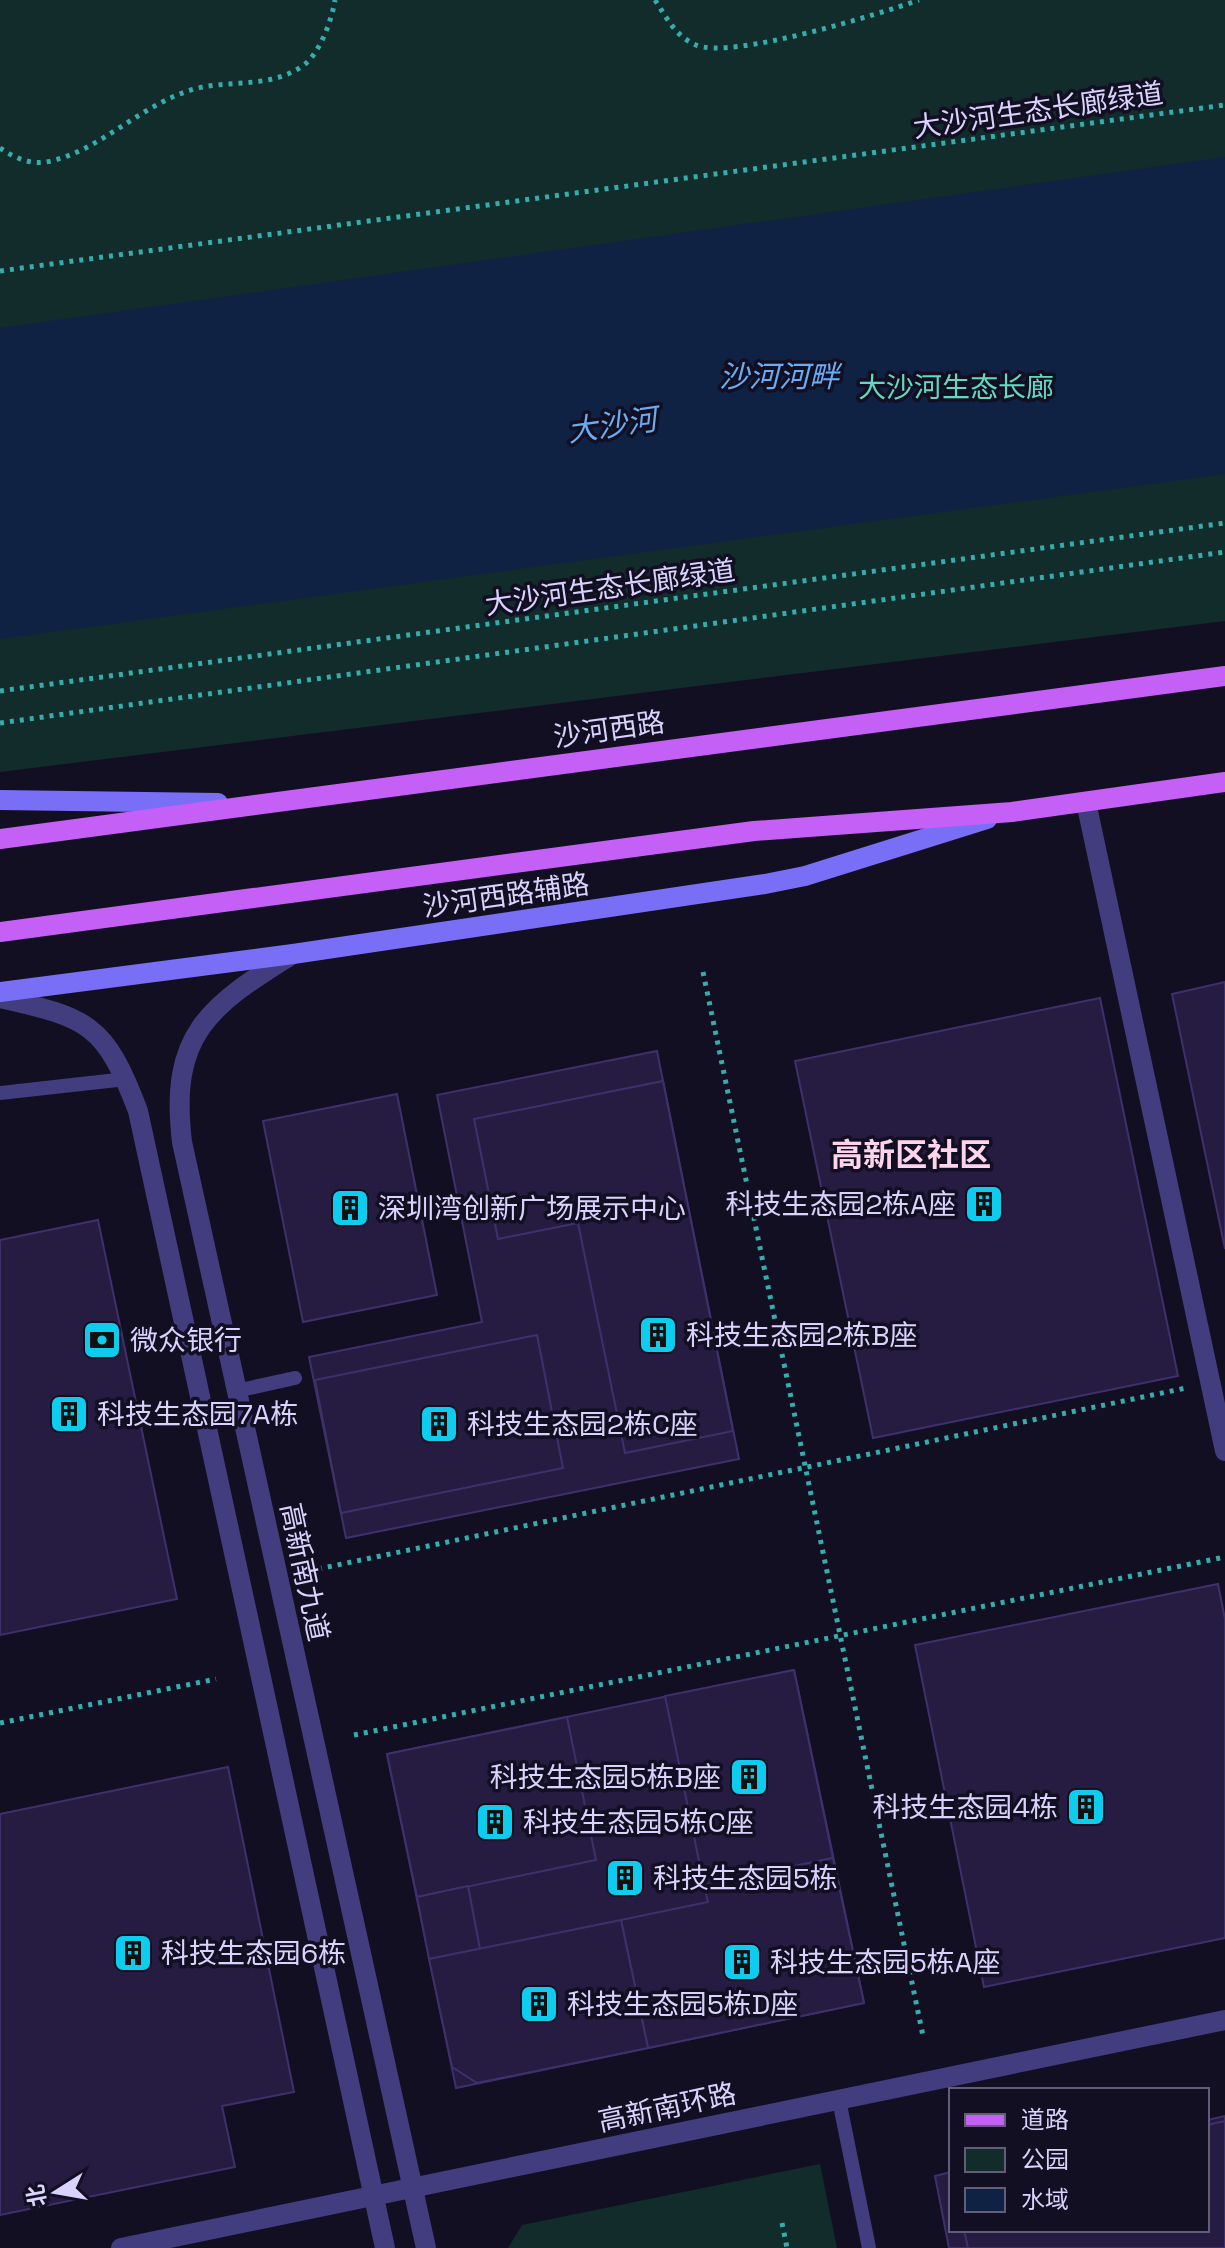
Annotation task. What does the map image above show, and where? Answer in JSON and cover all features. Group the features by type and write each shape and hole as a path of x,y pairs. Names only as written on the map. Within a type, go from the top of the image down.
{"main road":[{"name":"沙河西路","path":"0,839 1225,676"},
{"path":"0,932 754,831 1012,812 1225,782"},
{"path":"0,800 207,803 290,800"},
{"name":"沙河西路辅路","path":"0,995 765,884 805,876 1012,812"}],"street":[{"path":"1086,802 1225,1451"},
{"name":"高新南九道","path":"293,954 243,985 206,1017 194,1037 180,1078 178,1109 182,1142 236,1391 426,2248"},
{"path":"0,995 75,1018 96,1031 119,1062 147,1147 385,2248"},
{"name":"高新南环路","path":"121,2248 1225,2020"}],"lane":[{"path":"0,1093 126,1079"},
{"path":"236,1391 295,1378"},
{"path":"839,2100 869,2248"}],"path":[{"path":"0,148 18,161 49,162 81,149 124,122 172,98 198,88 286,76 308,62 332,17 335,0"},
{"path":"655,0 676,34 698,47 745,46 872,16 919,0"},
{"name":"大沙河生态长廊绿道","path":"0,271 1225,105"},
{"name":"大沙河生态长廊绿道","path":"0,691 1225,523"},
{"path":"0,723 1225,552"},
{"path":"703,972 923,2036"},
{"path":"318,1569 1210,1383"},
{"path":"354,1735 1225,1557"},
{"path":"0,1723 216,1679"},
{"path":"782,2223 787,2248"}],"green space":[{"name":"大沙河生态长廊","path":"0,0 1225,0 1225,621 0,772"},
{"path":"820,2164 837,2248 508,2248 522,2225"}],"water":[{"name":"沙河河畔","path":"1225,157 1225,474 0,639 0,328"}],"building":[{"path":"1225,982 1225,1249 1172,994"},
{"name":"科技生态园2栋A座","path":"1100,998 1178,1376 873,1438 795,1061"},
{"path":"657,1051 739,1459 346,1538 309,1357 482,1322 437,1095"},
{"name":"科技生态园2栋B座","path":"663,1081 733,1431 625,1453 578,1223 498,1239 474,1119"},
{"name":"深圳湾创新广场展示中心","path":"397,1094 437,1295 303,1322 263,1121"},
{"name":"科技生态园7A栋","path":"98,1220 177,1599 0,1635 0,1240"},
{"name":"科技生态园2栋C座","path":"537,1335 563,1468 341,1513 315,1380"},
{"name":"科技生态园4栋","path":"1218,1584 1225,1619 1225,1938 984,1987 915,1645"},
{"name":"科技生态园5栋","path":"794,1670 864,2003 456,2088 387,1754"},
{"name":"科技生态园5栋B座","path":"794,1670 833,1858 704,1885 665,1696"},
{"name":"科技生态园5栋C座","path":"567,1717 596,1860 417,1897 387,1754"},
{"name":"科技生态园6栋","path":"228,1767 294,2092 222,2106 235,2167 0,2215 0,1814"},
{"name":"科技生态园5栋A座","path":"833,1858 864,2003 648,2048 621,1920 708,1902 704,1885"},
{"path":"468,1886 480,1949 429,1959 417,1897"},
{"name":"科技生态园5栋D座","path":"621,1920 648,2048 477,2083 452,2067 429,1959"},
{"path":"1225,2116 1225,2248 949,2248 935,2176 949,2172 949,2232 1209,2232 1209,2120"},
{"path":"1225,2121 1225,2248 968,2248 964,2232 1209,2232 1209,2125"}],"place":[{"name":"科技生态园2栋A座","path":"984,1204"},
{"name":"深圳湾创新广场展示中心","path":"350,1208"},
{"name":"科技生态园2栋B座","path":"658,1335"},
{"name":"微众银行","path":"102,1340"},
{"name":"科技生态园7A栋","path":"69,1414"},
{"name":"科技生态园2栋C座","path":"439,1424"},
{"name":"科技生态园5栋B座","path":"749,1777"},
{"name":"科技生态园4栋","path":"1086,1807"},
{"name":"科技生态园5栋C座","path":"495,1822"},
{"name":"科技生态园5栋","path":"625,1878"},
{"name":"科技生态园6栋","path":"133,1953"},
{"name":"科技生态园5栋A座","path":"742,1962"},
{"name":"科技生态园5栋D座","path":"539,2004"}],"district":[{"name":"高新区社区","path":"911,1155"}],"water label":[{"name":"大沙河","path":"612,425"}]}
